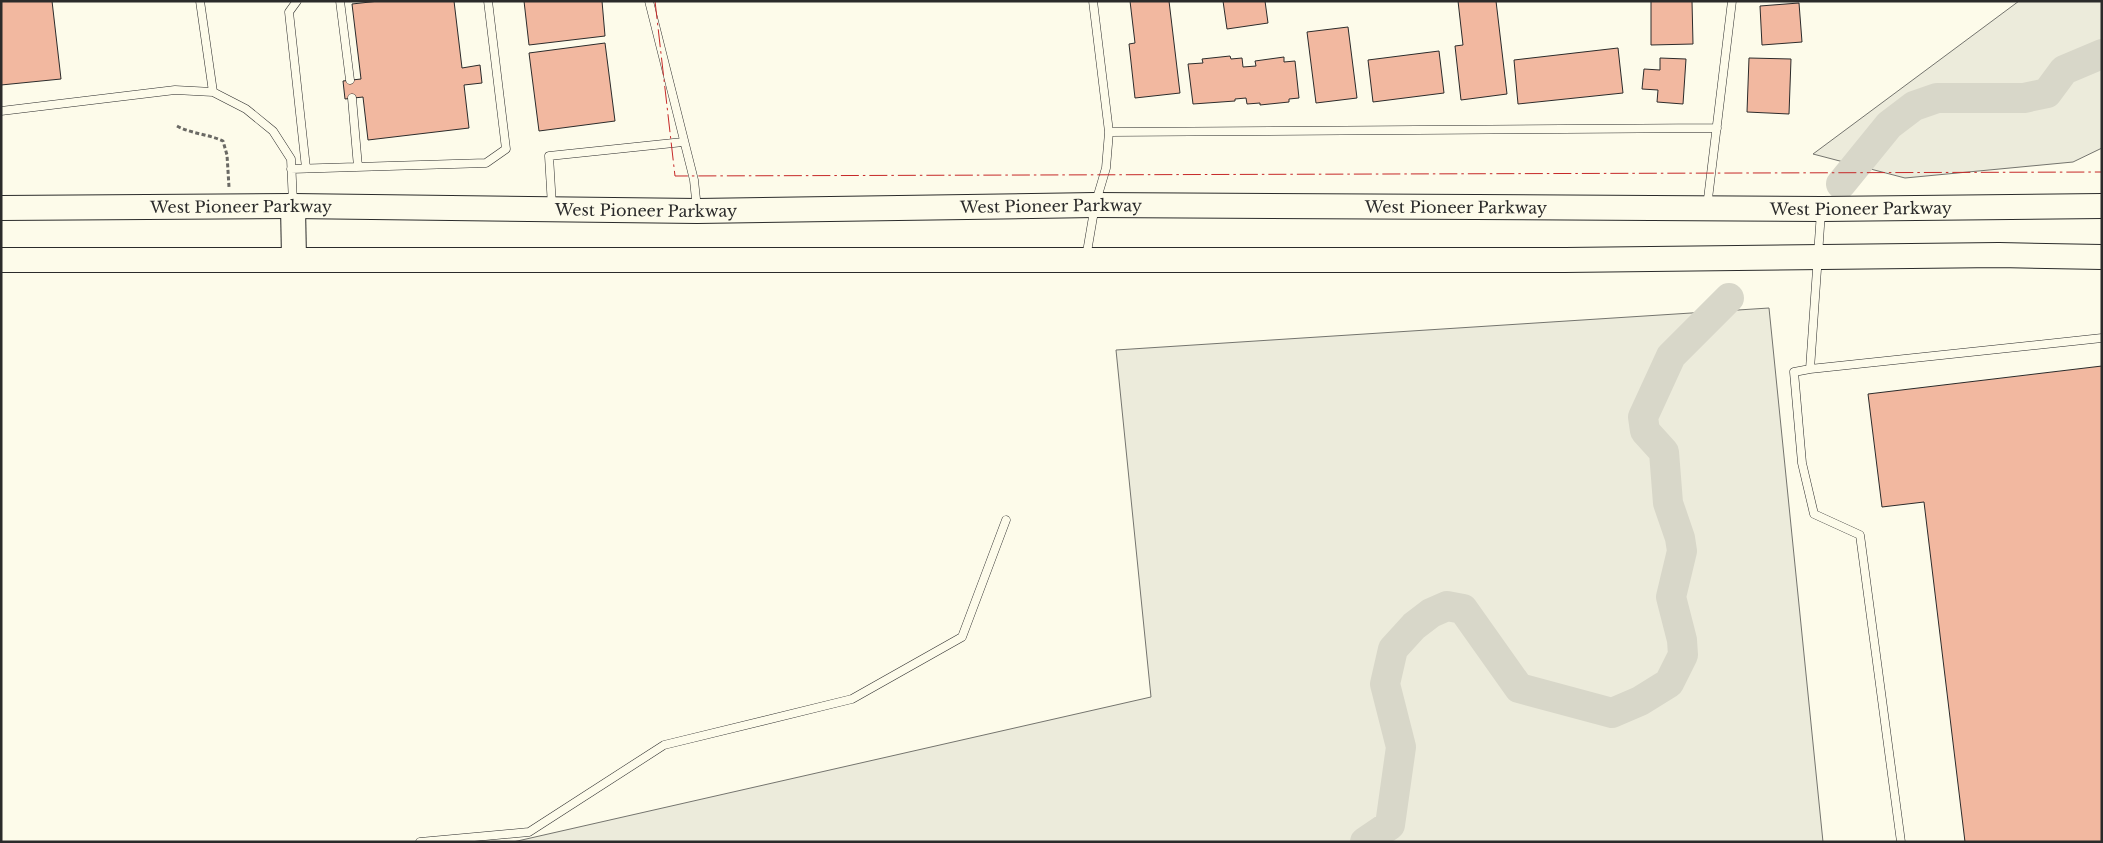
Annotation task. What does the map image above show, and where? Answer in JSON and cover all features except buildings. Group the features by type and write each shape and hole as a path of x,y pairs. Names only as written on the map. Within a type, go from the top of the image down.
{"main road":[{"name":"West Pioneer Parkway","path":"1,208 293,206 697,211 1095,205 1706,209 2102,206"},
{"path":"293,206 294,259"},
{"path":"1,260 1566,260 1999,255 2102,256"}],"lane":[{"path":"200,1 213,92"},
{"path":"297,1 289,12 306,168"},
{"path":"340,1 350,80"},
{"path":"291,169 486,163 506,149 488,1"},
{"path":"649,1 694,180 697,211"},
{"path":"1085,260 1095,205 1106,168 1108,132 1093,1"},
{"path":"1706,209 1732,1"},
{"path":"1,111 175,90 213,92 246,109 273,131 291,159 293,206"},
{"path":"352,98 358,167"},
{"path":"1108,132 1716,128"},
{"path":"553,209 549,156 684,142"},
{"path":"1810,369 1822,209"},
{"path":"1901,842 1860,535 1814,514 1802,462 1794,372 2102,338"},
{"path":"420,842 529,832 664,745 852,699 962,637 1006,520"}],"path":[{"path":"178,126 189,132 208,134 223,141 227,155 229,190"}],"shaded area":[{"path":"2019,1 2102,1 2102,148 2073,162 1905,178 1813,154"},
{"path":"1769,308 1823,842 513,842 1151,697 1116,350"}],"waterway":[{"path":"1841,184 1889,125 1914,106 1937,98 2024,98 2047,93 2064,70 2102,54"},
{"path":"1365,842 1390,825 1401,747 1385,684 1393,649 1414,626 1431,613 1447,606 1463,609 1519,688 1612,713 1640,701 1669,683 1683,655 1682,640 1671,597 1682,551 1680,538 1668,503 1664,452 1645,431 1643,417 1671,356 1729,298"}],"power":[{"path":"655,1 675,176 2102,172"}]}
